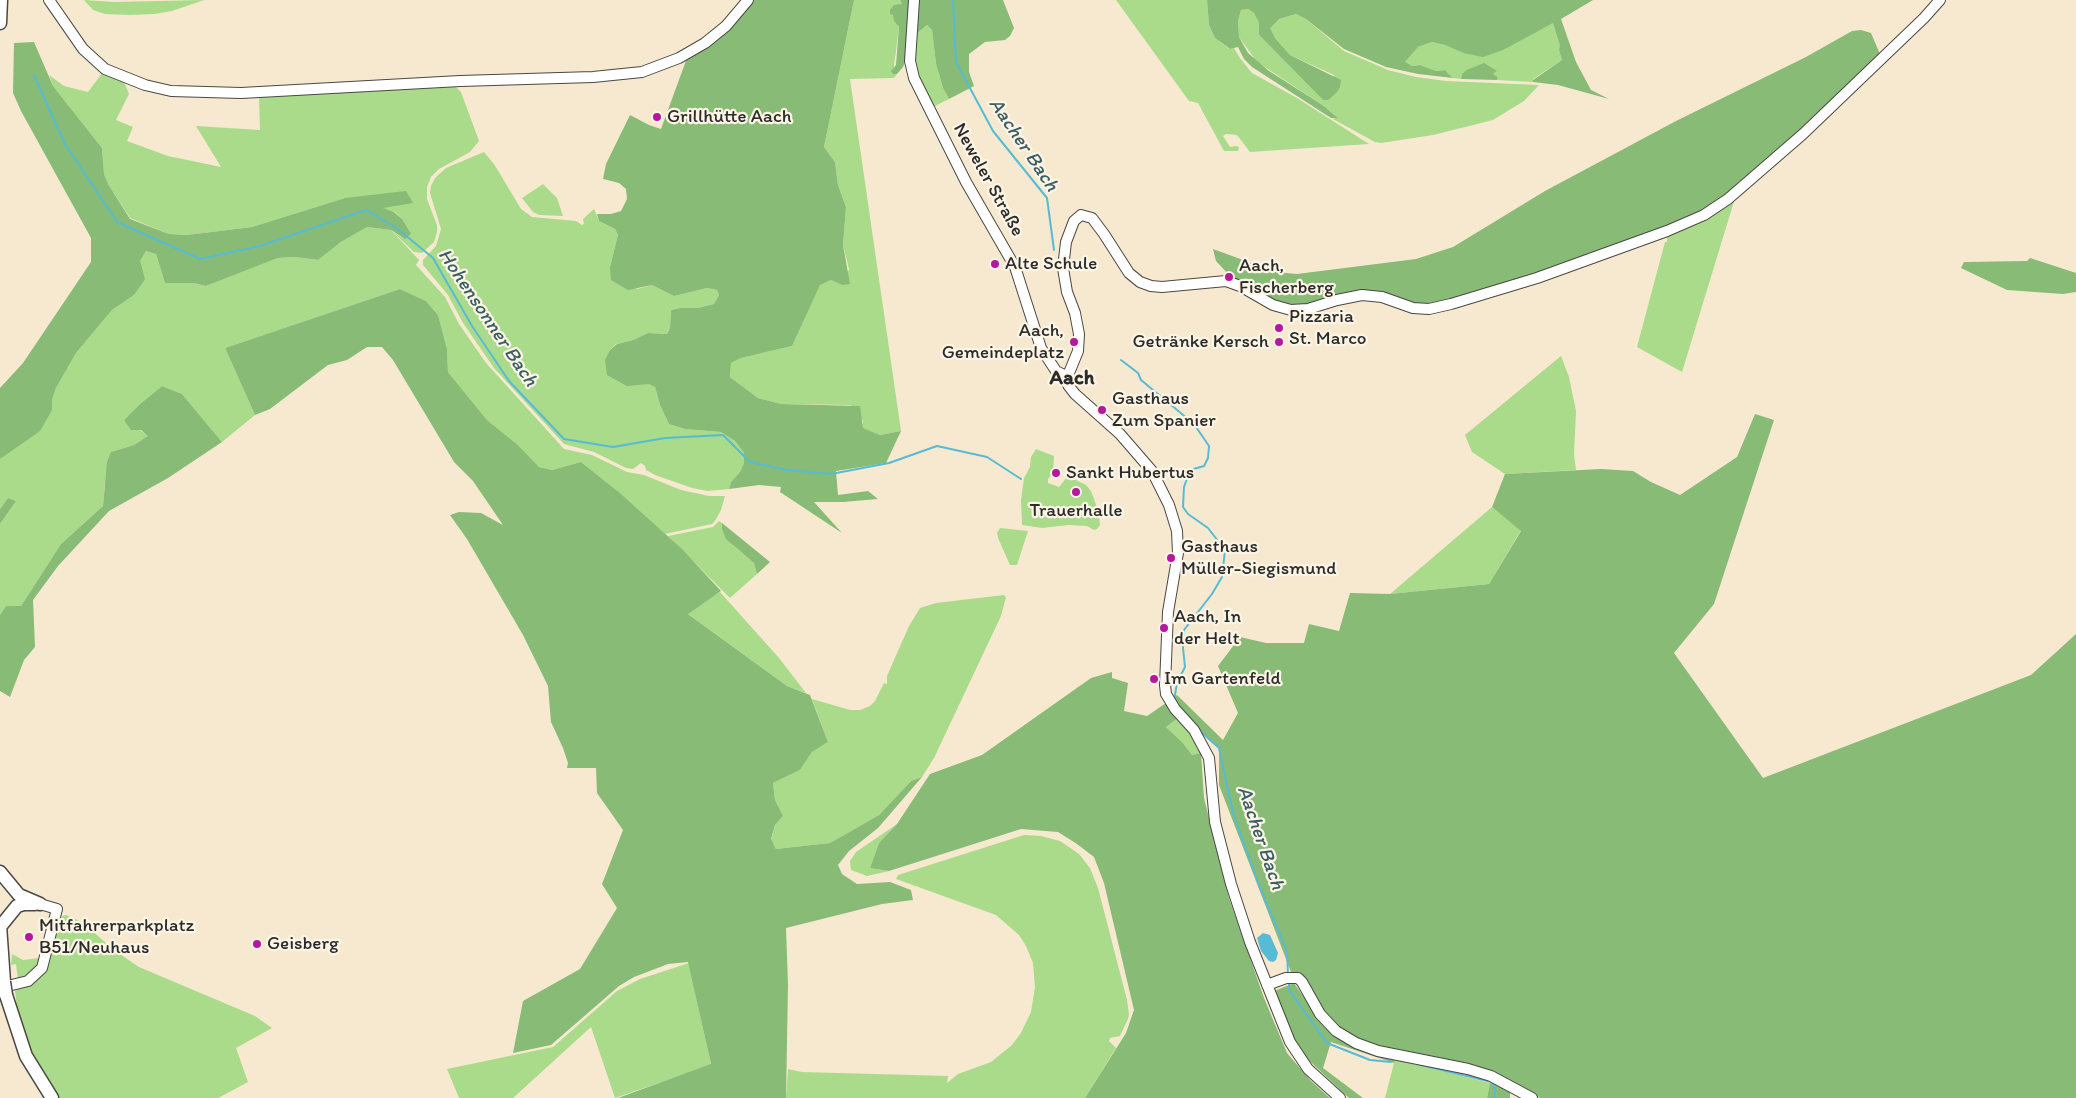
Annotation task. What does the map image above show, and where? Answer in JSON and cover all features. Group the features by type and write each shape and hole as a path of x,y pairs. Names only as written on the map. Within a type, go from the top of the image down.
{"highway":[{"path":"0,23 1,0"},
{"path":"0,872 19,895 40,904"},
{"path":"40,904 17,906 0,926 3,988 26,1056 52,1098"}],"main road":[{"path":"49,0 83,49 105,69 146,85 171,91 205,93 269,92 460,81 593,77 642,72 679,58 705,43 726,26 748,0"},
{"name":"Neweler Straße","path":"914,0 910,48 910,65 914,78 966,182 1015,267 1038,342 1056,371 1068,377 1068,384 1072,391 1115,429 1152,471 1170,505 1177,531 1178,553 1168,612 1165,688 1172,705 1194,730 1209,758 1218,836 1242,917 1267,985 1296,1054 1308,1069 1340,1098"},
{"path":"1068,377 1078,351 1079,334 1075,313 1065,283 1063,263 1072,226 1081,215 1090,217 1097,224 1129,273 1140,282 1151,286 1162,287 1226,281 1240,286 1273,305 1291,310 1308,309 1346,297 1362,295 1382,297 1413,308 1428,309 1484,296 1638,242 1704,215 1728,199 1802,134 1924,18 1940,0"},
{"path":"3,988 28,981 42,968 57,909 40,904"},
{"path":"1267,985 1290,978 1302,982 1320,1014 1329,1024 1356,1042 1378,1051 1468,1069 1491,1076 1532,1098"}],"green space":[{"path":"84,0 114,2 204,0 172,11 130,15 105,14 93,10"},
{"path":"753,0 854,0 824,147 835,162 838,185 846,207 843,245 850,284 842,285 831,280 820,285 792,346 741,358 731,363 730,377 758,398 781,404 860,406 863,428 880,435 901,431 886,463 836,471 838,495 868,491 878,499 814,502 842,533 780,492 781,487 759,485 729,489 731,482 740,472 744,463 744,453 735,441 721,432 685,429 669,424 660,405 655,387 649,384 627,386 607,375 605,360 610,350 617,344 633,340 648,333 667,334 670,328 671,310 698,308 714,304 719,295 717,290 707,288 674,296 652,285 628,290 611,280 610,267 618,235 615,229 599,221 597,214 611,214 621,211 627,199 626,189 619,183 603,179 606,164 630,115 661,129 687,58 721,36 736,22"},
{"path":"854,0 900,0 902,5 894,5 894,21 899,27 893,74 897,74 894,78 850,79 901,431 880,435 862,428 863,421 851,405 781,404 758,398 730,377 731,363 741,358 792,346 819,285 831,280 842,285 849,269 843,245 846,207 838,185 835,162 824,147"},
{"path":"900,0 911,0 906,59 903,67 897,74 893,74 891,71 896,65 899,27 894,21 893,15 890,14 890,10 894,5 902,4"},
{"path":"918,0 1003,0 1014,28 1010,36 1005,40 985,42 969,54 969,72 974,86 949,99 943,88 936,64 932,30 927,25 915,35"},
{"path":"1116,0 1207,0 1209,25 1215,38 1229,49 1234,48 1252,73 1297,98 1369,144 1250,152 1237,135 1226,134 1223,136 1230,147 1239,147 1238,151 1224,151 1198,103 1189,101"},
{"path":"1207,0 1593,0 1561,19 1576,62 1591,90 1609,99 1558,85 1533,82 1533,80 1562,60 1559,50 1560,45 1553,23 1503,50 1483,57 1463,53 1445,45 1432,42 1418,47 1405,62 1412,66 1420,65 1436,71 1445,70 1453,78 1418,74 1386,67 1344,49 1306,19 1296,14 1279,19 1270,28 1275,38 1290,55 1341,80 1340,87 1336,93 1328,100 1323,100 1259,35 1259,23 1254,13 1248,9 1241,10 1238,21 1239,37 1248,53 1269,71 1324,106 1338,118 1331,118 1252,67 1244,59 1238,47 1230,49 1215,38 1209,25"},
{"path":"1248,9 1254,13 1259,23 1259,35 1323,100 1334,75 1290,55 1275,38 1269,27 1279,19 1296,14 1306,19 1344,51 1388,70 1416,77 1446,81 1539,85 1524,101 1493,120 1433,135 1381,143 1375,142 1331,118 1334,119 1335,115 1324,106 1257,62 1239,37 1238,21 1241,10"},
{"path":"1553,23 1561,45 1559,50 1562,60 1533,79 1533,82 1497,80 1498,77 1493,74 1497,71 1462,74 1461,79 1453,78 1445,70 1436,71 1420,65 1412,66 1404,63 1418,47 1432,42 1445,45 1463,53 1533,32"},
{"path":"927,25 932,30 936,64 943,88 949,99 933,107 913,68 915,35"},
{"path":"1861,30 1871,33 1880,54 1795,135 1733,190 1708,208 1667,226 1484,293 1435,304 1415,305 1359,292 1333,296 1313,304 1287,306 1269,300 1230,276 1216,261 1213,249 1276,272 1297,274 1416,259 1453,247 1545,191 1676,121 1806,57 1852,31"},
{"path":"34,42 53,86 102,148 104,174 108,184 130,219 169,234 187,235 252,227 345,198 406,191 413,203 383,208 394,212 402,219 411,234 405,239 391,230 367,227 341,242 318,260 295,257 278,258 206,286 194,283 165,283 156,254 146,251 140,261 145,279 134,295 112,310 76,353 56,388 52,400 52,410 40,431 0,459 0,388 23,363 91,262 91,238 13,93 14,43"},
{"path":"1484,63 1497,71 1493,74 1498,77 1497,80 1461,79 1462,74 1467,70"},
{"path":"103,72 124,82 129,94 116,120 133,127 127,141 168,156 221,167 196,126 260,130 259,97 455,86 461,92 479,141 470,152 439,169 431,177 427,187 427,199 437,225 437,232 434,242 422,253 414,252 393,232 405,239 402,219 395,212 345,198 252,227 187,235 169,234 130,218 108,184 104,174 102,148 53,86 49,75 64,86 88,92"},
{"path":"484,152 494,164 521,209 532,217 576,221 582,225 584,224 583,219 594,209 599,221 615,229 618,235 610,267 637,289 652,285 674,296 707,288 717,290 719,295 714,304 698,308 671,310 670,328 667,334 648,333 633,340 616,344 610,350 655,387 660,405 669,424 685,429 721,432 735,441 744,453 744,463 740,472 731,482 729,489 708,491 692,488 655,475 646,470 645,466 641,463 633,469 626,468 594,452 564,444 494,368 463,323 448,295 423,265 423,260 436,246 441,229 430,193 435,178 446,168"},
{"path":"543,184 557,198 563,216 539,215 533,212 522,198"},
{"path":"1735,198 1682,372 1637,347 1665,242 1667,242 1667,236"},
{"path":"367,227 391,230 419,260 416,265 445,297 459,324 486,363 564,449 592,455 627,472 644,475 681,490 709,496 725,496 715,521 712,524 665,534 620,493 581,462 552,470 539,467 518,445 487,420 448,372 447,349 438,315 426,301 400,289 225,348 255,415 222,442 182,394 162,386 124,420 149,436 134,445 111,452 105,482 103,506 61,544 21,606 6,606 0,615 0,524 16,501 8,498 0,509 0,459 52,410 52,400 56,388 76,353 112,310 134,295 140,261 146,251 156,254 165,283 194,283 206,286 278,258 295,257 318,260 341,242"},
{"path":"2030,258 2076,273 2076,292 2063,294 2007,290 1961,268 1964,262 2027,261"},
{"path":"400,289 426,301 438,315 447,349 448,372 487,420 518,445 539,467 552,470 581,462 620,493 682,549 721,591 688,614 787,686 810,695 828,742 812,752 800,770 773,783 775,800 783,816 775,825 771,839 776,849 830,843 879,815 911,781 922,777 878,828 849,851 838,865 842,874 857,884 890,882 911,890 913,900 882,904 786,928 788,985 786,1098 618,1098 711,1064 688,962 668,964 634,977 619,986 551,1045 513,1053 523,1001 580,969 617,908 602,884 623,830 597,793 596,768 567,768 568,763 563,748 551,722 548,686 523,635 467,539 450,515 459,512 481,513 503,525 473,481 454,462 393,360 382,347 367,347 347,360 328,365 270,409 255,415 225,348"},
{"path":"1561,356 1569,377 1576,411 1574,454 1576,470 1505,474 1472,452 1465,435"},
{"path":"162,386 182,394 222,442 168,478 109,511 58,566 33,600 35,647 24,660 10,697 0,691 0,615 6,606 21,606 61,544 103,506 107,462 111,452 134,445 148,436 141,430 131,430 124,420"},
{"path":"1755,414 1774,420 1714,604 1674,653 1763,778 2031,675 2076,634 2076,1098 1540,1098 1521,1086 1490,1072 1391,1049 1357,1038 1338,1027 1325,1012 1301,974 1291,972 1219,785 1219,748 1186,718 1171,700 1177,695 1223,740 1238,713 1218,666 1240,637 1266,643 1304,643 1309,624 1339,631 1350,593 1390,594 1489,584 1521,531 1492,507 1505,474 1601,469 1633,471 1651,482 1680,495 1737,457"},
{"path":"1036,449 1054,456 1053,473 1048,479 1048,483 1059,487 1068,476 1086,485 1091,491 1098,510 1100,525 1097,529 1094,530 1087,526 1069,525 1042,528 1022,525 1021,500 1024,478 1030,467 1031,457"},
{"path":"8,498 16,501 0,524 0,509"},
{"path":"1492,507 1521,530 1489,584 1390,594"},
{"path":"719,521 722,523 722,529 734,546 754,563 757,574 730,598 668,536 713,527"},
{"path":"722,523 770,562 757,574 754,563 726,539"},
{"path":"1000,528 1028,531 1017,565 1010,565 998,538 997,533"},
{"path":"720,592 779,658 806,693 787,686 687,613"},
{"path":"1004,595 1006,597 1001,616 934,758 922,777 911,781 879,815 830,843 776,849 771,840 775,825 783,816 775,800 773,783 800,770 812,752 828,742 812,699 850,710 860,710 870,706 875,701 884,683 887,684 887,676 909,626 920,608 936,603"},
{"path":"1112,672 1112,678 1128,683 1124,711 1147,716 1166,703 1178,718 1166,727 1183,743 1192,755 1201,753 1204,798 1229,898 1264,998 1287,1053 1311,1081 1330,1098 1085,1098 1126,1033 1134,1010 1104,883 1094,857 1058,832 1021,829 889,871 870,868 879,843 897,824 930,774 982,755 1091,678"},
{"path":"1178,718 1188,729 1201,753 1192,755 1183,743 1166,727"},
{"path":"897,824 879,843 870,868 889,871 867,876 851,870 850,861 856,852"},
{"path":"1024,835 1041,836 1060,841 1079,854 1090,868 1098,888 1127,1000 1128,1019 1120,1036 1110,1038 1109,1041 1116,1048 1085,1098 786,1098 788,1069 802,1072 948,1076 947,1083 958,1074 991,1062 1012,1045 1021,1033 1031,1012 1035,987 1033,963 1019,935 996,915 896,879 898,875"},
{"path":"66,915 82,922 114,950 139,967 255,1016 272,1028 236,1048 248,1082 218,1098 59,1098 35,1060 24,1037 18,1017 15,991 32,982 59,921 62,916"},
{"path":"12,954 23,960 40,958 38,966 26,977 18,980 16,964 11,965"},
{"path":"689,963 711,1065 615,1098 591,1027 513,1098 459,1098 447,1069 553,1047 617,991 640,979"},
{"path":"1294,983 1321,1022 1395,1059 1394,1063 1331,1042 1323,1068 1363,1098 1349,1098 1299,1051 1274,991"},
{"path":"1395,1059 1490,1083 1487,1098 1385,1098"},
{"path":"1490,1083 1510,1089 1510,1098 1487,1098"}],"water":[{"path":"1263,933 1270,935 1278,953 1276,960 1273,962 1269,961 1261,951 1257,938"}],"waterway":[{"name":"Aacher Bach","path":"953,0 956,62 993,131 1047,198 1054,250"},
{"name":"Hohensonner Bach","path":"34,75 65,144 117,222 200,259 260,246 366,210 398,229 433,258 472,326 509,381 564,439 613,447 665,438 723,435 750,462 787,470 831,474 889,463 937,446 987,457 1021,479"},
{"name":"Aacher Bach","path":"1121,360 1138,373 1141,380 1194,424 1209,446 1208,458 1204,466 1190,470 1184,487 1183,507 1188,514 1208,528 1225,550 1222,577 1212,594 1184,630 1185,667 1177,683 1174,701"},
{"name":"Aacher Bach","path":"1199,730 1219,748 1233,813 1260,888 1287,951 1288,975"},
{"name":"Aacher Bach","path":"1289,982 1289,990 1327,1043 1370,1060 1391,1062"},
{"name":"Aacher Bach","path":"1417,1064 1492,1082 1495,1090 1494,1098"}],"place":[{"name":"Grillhütte Aach","path":"657,117"},
{"name":"Alte Schule","path":"995,264"},
{"name":"Aach, Fischerberg","path":"1229,277"},
{"name":"Pizzaria St. Marco","path":"1279,328"},
{"name":"Aach, Gemeindeplatz","path":"1074,342"},
{"name":"Getränke Kersch","path":"1279,342"},
{"name":"Gasthaus Zum Spanier","path":"1102,410"},
{"name":"Sankt Hubertus","path":"1056,473"},
{"name":"Trauerhalle","path":"1076,492"},
{"name":"Gasthaus Müller-Siegismund","path":"1171,558"},
{"name":"Aach, In der Helt","path":"1164,628"},
{"name":"Im Gartenfeld","path":"1154,679"},
{"name":"Mitfahrerparkplatz B51/Neuhaus","path":"29,937"},
{"name":"Geisberg","path":"257,944"}],"district":[{"name":"Aach","path":"1072,379"}]}
